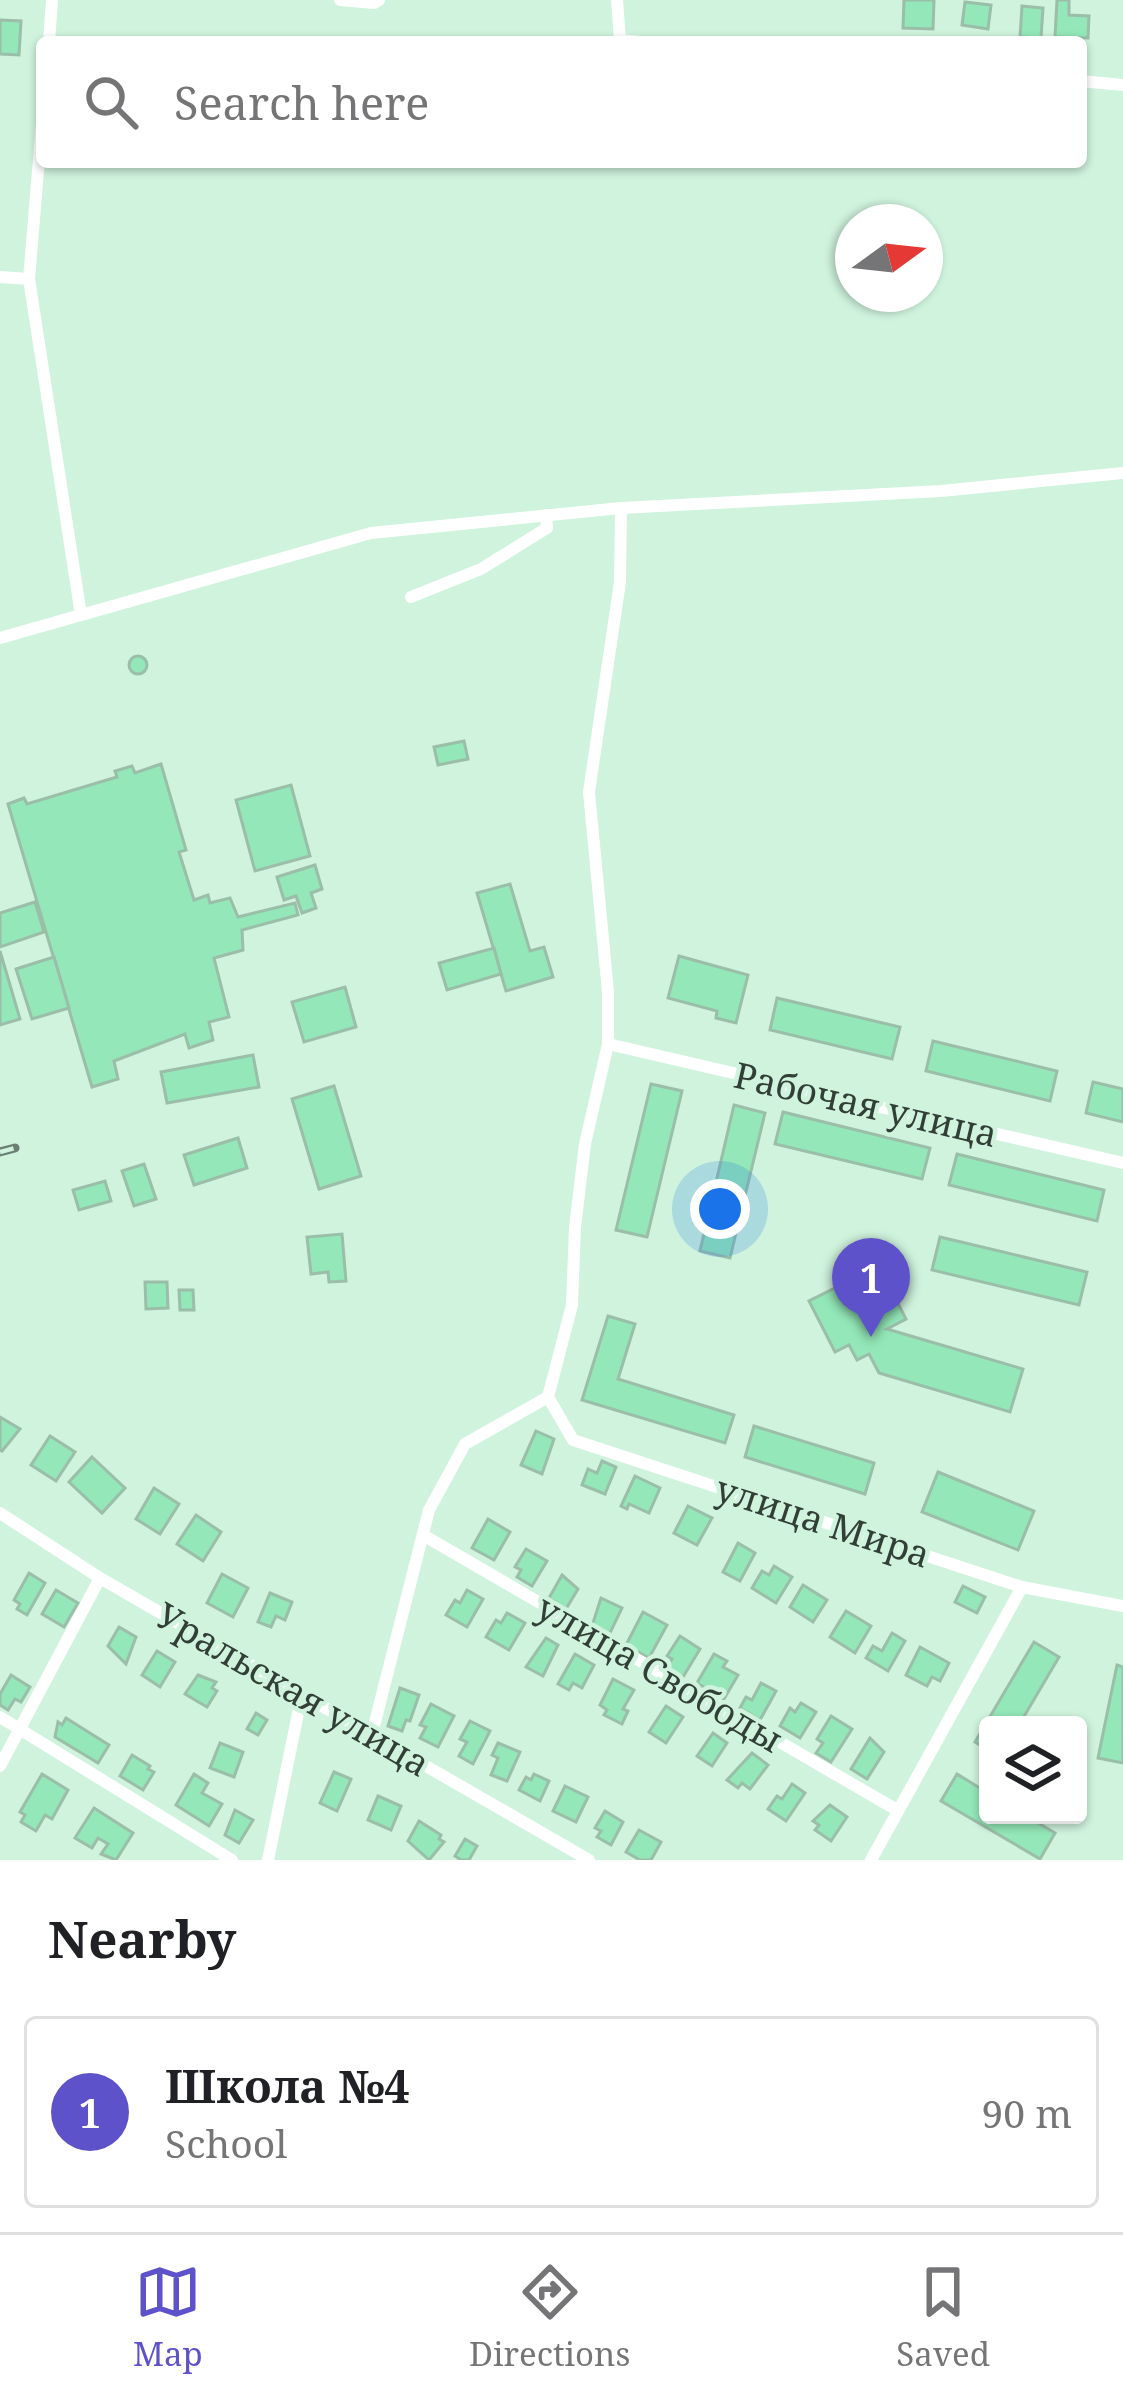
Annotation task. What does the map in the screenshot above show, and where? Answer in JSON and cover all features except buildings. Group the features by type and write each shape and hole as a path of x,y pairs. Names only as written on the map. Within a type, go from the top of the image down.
{"street":[{"path":"49,36 52,0"},
{"path":"340,0 376,1"},
{"path":"617,0 620,36"},
{"path":"1087,82 1123,85"},
{"path":"38,168 29,279 81,615"},
{"path":"0,277 29,279"},
{"path":"0,638 371,533 621,508 941,491 1123,472"},
{"path":"372,1734 430,1510 465,1444 548,1397 572,1305 585,1144 608,1044 608,992 589,792 620,582 621,508"},
{"path":"411,597 481,569 548,528 546,515"},
{"name":"Рабочая улица","path":"608,1044 1123,1163"},
{"name":"улица Мира","path":"548,1397 573,1440 1022,1587 1123,1606"},
{"name":"Уральская улица","path":"0,1513 100,1578 589,1860"},
{"name":"улица Свободы","path":"423,1535 897,1810"},
{"path":"0,1766 100,1578"},
{"path":"871,1860 1022,1587"},
{"path":"268,1860 302,1694"},
{"path":"0,1718 232,1860"}],"railway":[{"path":"0,1152 15,1148"}],"place":[{"name":"Школа №4","path":"871,1337"}]}
